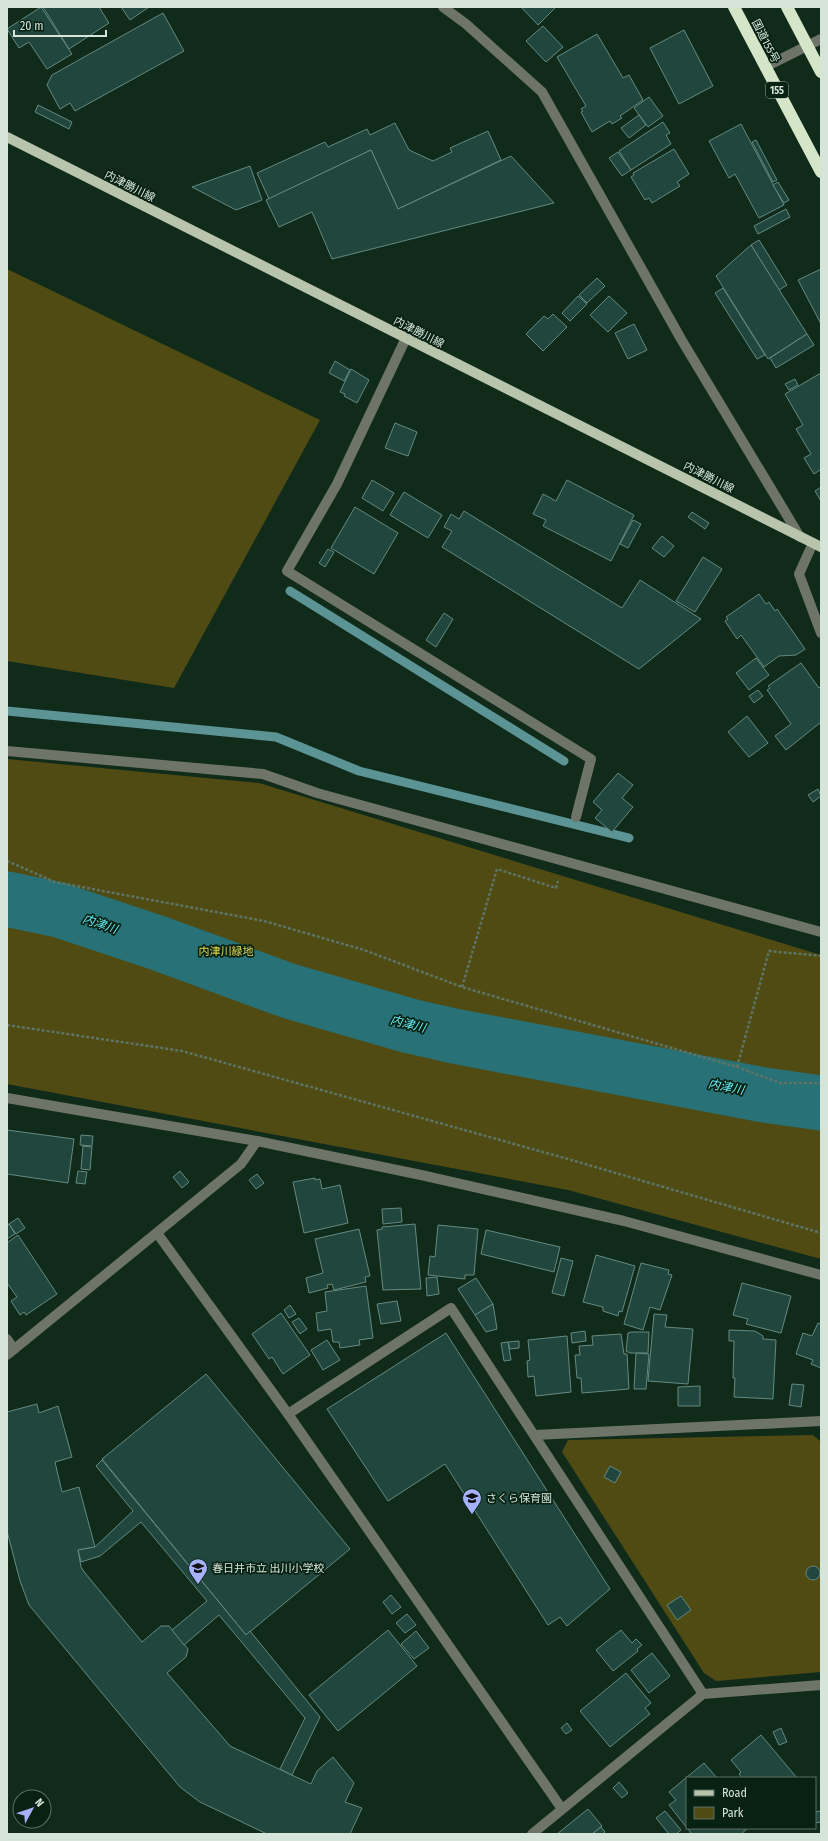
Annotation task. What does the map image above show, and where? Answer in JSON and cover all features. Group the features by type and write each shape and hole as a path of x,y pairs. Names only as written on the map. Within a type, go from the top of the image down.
{"highway":[{"name":"国道155号","path":"734,7 821,172"},
{"path":"787,7 821,72"}],"main road":[{"name":"内津勝川線","path":"7,137 817,545"}],"street":[{"path":"443,7 466,24 542,92 681,339 800,537"},
{"path":"765,67 821,39"},
{"path":"406,338 337,484 286,571 591,759 576,817"},
{"path":"817,545 799,574 821,633"},
{"path":"7,751 263,774 317,793 821,932"},
{"path":"7,1098 256,1141 421,1175 624,1221 821,1275"},
{"path":"7,1339 10,1352 241,1164 256,1141"},
{"path":"157,1233 288,1414 562,1809"},
{"path":"288,1414 451,1308 703,1694"},
{"path":"535,1435 821,1421"},
{"path":"532,1834 703,1694 821,1685"}],"path":[{"path":"7,861 55,882 264,921 364,950 462,986 737,1067 780,1084 821,1083"},
{"path":"462,986 497,869 556,888"},
{"path":"737,1067 769,951 821,956"},
{"path":"7,1025 182,1051 568,1159 821,1233"}],"green space":[{"path":"7,269 320,420 174,688 7,661"},
{"name":"内津川緑地","path":"7,759 259,783 821,955 821,1259 568,1190 7,1084"},
{"path":"813,1435 821,1442 821,1672 716,1681 704,1673 562,1452 568,1440"}],"building":[{"path":"41,7 72,54 47,69 29,42 19,48 7,29"},
{"path":"43,7 99,7 109,23 69,49"},
{"path":"121,7 149,7 130,20"},
{"path":"521,7 556,7 538,25"},
{"path":"163,13 184,51 75,111 70,103 60,109 47,85 52,75"},
{"path":"543,26 563,47 546,62 526,41"},
{"path":"684,30 713,86 679,104 650,48"},
{"path":"597,34 623,78 629,75 643,100 620,116 622,118 612,124 610,121 592,132 581,112 583,111 581,109 586,106 557,57"},
{"path":"649,97 663,116 648,127 634,108"},
{"path":"38,105 72,122 69,129 35,112"},
{"path":"639,115 646,125 629,138 621,128"},
{"path":"663,122 670,133 666,135 671,144 631,170 619,151"},
{"path":"395,123 409,150 433,161 452,152 450,148 488,131 501,160 398,209 371,150 269,199 257,173 325,142 328,147 367,129 370,135"},
{"path":"741,124 784,205 759,218 735,174 729,178 709,141"},
{"path":"756,140 777,180 773,182 752,142"},
{"path":"674,149 689,174 677,182 680,186 652,203 649,198 645,200 631,177 634,175 633,173"},
{"path":"371,150 398,209 511,156 554,203 332,259 312,212 279,227 266,200"},
{"path":"618,152 631,170 622,176 609,158"},
{"path":"250,166 262,200 236,210 192,187"},
{"path":"778,182 789,200 784,203 773,185"},
{"path":"786,209 790,217 758,234 754,226"},
{"path":"759,240 787,285 779,290 751,245"},
{"path":"751,245 807,334 768,359 716,276"},
{"path":"821,269 821,324 798,280"},
{"path":"597,278 605,286 587,303 579,295"},
{"path":"723,288 765,355 757,359 715,293"},
{"path":"578,296 587,304 570,321 562,313"},
{"path":"609,296 627,313 608,332 590,315"},
{"path":"553,314 567,327 543,351 526,334 544,316 548,319"},
{"path":"634,324 647,350 628,359 615,333"},
{"path":"807,334 814,345 776,368 770,358"},
{"path":"335,361 350,370 344,381 329,373"},
{"path":"351,369 369,380 357,403 340,392"},
{"path":"821,373 821,471 820,470 814,474 804,458 811,454 796,429 803,425 785,394"},
{"path":"795,379 798,385 789,390 785,384"},
{"path":"395,423 417,432 408,456 385,448"},
{"path":"372,480 394,493 383,511 362,498"},
{"path":"567,480 634,515 611,561 543,526 546,520 533,514 543,494 556,501"},
{"path":"821,487 821,501 815,491"},
{"path":"404,492 442,515 428,538 390,515"},
{"path":"355,507 398,533 374,574 331,548"},
{"path":"464,511 622,608 640,580 701,619 639,669 442,547 452,531 444,527 451,514 459,519"},
{"path":"692,512 709,523 705,529 688,517"},
{"path":"633,520 641,524 628,548 620,544"},
{"path":"662,536 674,546 664,557 652,548"},
{"path":"328,549 334,552 325,567 319,563"},
{"path":"703,557 722,569 695,612 676,601"},
{"path":"759,594 766,604 769,602 775,611 777,609 805,649 796,655 779,656 764,667 741,635 737,639 725,621 728,619 726,617"},
{"path":"444,613 453,619 436,647 426,640"},
{"path":"756,658 769,675 749,690 736,673"},
{"path":"801,663 819,688 821,686 821,722 786,750 775,736 791,724 767,690 770,688 768,686"},
{"path":"758,690 763,696 754,703 749,696"},
{"path":"747,716 768,743 749,757 728,732"},
{"path":"618,773 633,785 622,798 633,807 612,832 595,818 602,810 593,802"},
{"path":"818,789 821,796 813,802 808,795"},
{"path":"7,1130 74,1139 68,1183 7,1174"},
{"path":"81,1135 93,1136 92,1146 80,1145"},
{"path":"83,1146 92,1147 90,1170 81,1169"},
{"path":"78,1171 87,1172 85,1184 76,1183"},
{"path":"180,1171 189,1182 182,1188 173,1177"},
{"path":"257,1174 264,1183 256,1189 249,1180"},
{"path":"315,1178 315,1180 320,1179 322,1189 340,1185 348,1223 304,1233 293,1182"},
{"path":"401,1208 402,1222 383,1224 382,1209"},
{"path":"18,1218 25,1228 16,1234 9,1224"},
{"path":"9,1224 15,1234 7,1239 7,1225"},
{"path":"415,1224 421,1289 383,1290 377,1230 382,1229 382,1227"},
{"path":"438,1225 478,1229 474,1275 465,1275 465,1279 428,1275 430,1256 435,1257"},
{"path":"359,1229 370,1276 365,1277 366,1282 334,1290 332,1284 327,1285 328,1288 309,1293 306,1278 323,1273 315,1239"},
{"path":"486,1230 560,1247 554,1272 481,1254"},
{"path":"18,1235 57,1294 26,1315 24,1312 20,1315 11,1301 17,1297 7,1283 7,1243"},
{"path":"596,1255 635,1266 622,1312 619,1311 618,1316 603,1311 603,1307 583,1302"},
{"path":"561,1258 573,1261 564,1296 552,1293"},
{"path":"641,1263 669,1270 668,1274 672,1275 660,1310 650,1307 643,1330 624,1324"},
{"path":"437,1277 439,1294 427,1296 426,1278"},
{"path":"476,1278 493,1304 475,1315 458,1289"},
{"path":"742,1283 791,1296 781,1333 746,1324 748,1319 733,1315"},
{"path":"366,1286 373,1338 359,1340 360,1345 340,1348 339,1342 333,1342 331,1329 318,1331 316,1313 327,1311 325,1292"},
{"path":"397,1301 401,1321 381,1324 377,1304"},
{"path":"493,1304 497,1329 486,1332 475,1315"},
{"path":"290,1305 296,1314 289,1318 284,1310"},
{"path":"281,1313 310,1355 283,1374 272,1357 269,1359 252,1334"},
{"path":"654,1314 667,1315 665,1327 693,1329 688,1384 648,1381"},
{"path":"299,1318 307,1329 300,1334 292,1322"},
{"path":"818,1323 821,1324 821,1368 811,1364 813,1360 796,1354 803,1333 812,1336"},
{"path":"729,1330 755,1331 763,1336 763,1339 776,1340 773,1399 734,1397 734,1341 729,1341"},
{"path":"585,1331 586,1341 572,1343 571,1333"},
{"path":"649,1332 648,1353 630,1353 626,1351 628,1333"},
{"path":"446,1333 610,1589 567,1626 560,1617 548,1625 445,1464 388,1501 327,1409"},
{"path":"621,1334 624,1354 627,1354 629,1389 582,1393 581,1378 577,1378 575,1355 580,1355 579,1346 593,1345 592,1336"},
{"path":"567,1336 571,1392 536,1396 534,1376 528,1377 527,1361 530,1360 528,1340"},
{"path":"327,1340 340,1360 323,1370 311,1350"},
{"path":"519,1341 519,1348 510,1349 508,1342"},
{"path":"508,1342 511,1360 504,1361 501,1343"},
{"path":"636,1353 649,1354 646,1389 634,1389"},
{"path":"206,1374 350,1549 246,1635 102,1459"},
{"path":"792,1384 804,1385 801,1407 789,1405"},
{"path":"700,1386 700,1406 678,1406 678,1387"},
{"path":"37,1404 39,1413 58,1406 72,1457 55,1462 62,1492 79,1487 95,1547 78,1550 81,1567 85,1573 142,1642 161,1626 169,1626 188,1649 186,1657 167,1673 230,1746 311,1784 317,1771 333,1757 354,1783 345,1802 362,1808 350,1834 267,1834 200,1802 180,1787 29,1605 20,1581 7,1531 7,1412"},
{"path":"102,1460 246,1635 250,1631 320,1717 292,1775 280,1769 305,1718 219,1615 184,1645 172,1630 207,1601 141,1522 100,1556 81,1562 78,1550 95,1547 133,1511 96,1466"},
{"path":"610,1466 621,1472 615,1483 604,1477"},
{"path":"810,1566 816,1566 820,1570 820,1576 816,1580 810,1580 806,1576 806,1570"},
{"path":"391,1595 401,1607 392,1614 383,1602"},
{"path":"681,1596 691,1610 677,1620 667,1605"},
{"path":"407,1614 416,1625 405,1633 396,1623"},
{"path":"388,1630 417,1666 338,1731 309,1695"},
{"path":"621,1630 632,1643 636,1639 642,1645 637,1649 638,1651 613,1671 596,1650"},
{"path":"416,1631 429,1648 414,1659 401,1644"},
{"path":"652,1653 670,1676 649,1693 631,1670"},
{"path":"626,1673 651,1703 645,1708 650,1714 610,1747 580,1711"},
{"path":"567,1723 572,1730 566,1734 561,1728"},
{"path":"781,1728 787,1742 779,1745 773,1732"},
{"path":"761,1735 796,1777 741,1777 739,1774 741,1772 731,1760"},
{"path":"704,1763 716,1777 687,1777"},
{"path":"686,1778 686,1827 669,1805 676,1800 669,1792"},
{"path":"619,1782 628,1793 622,1798 613,1788"},
{"path":"588,1809 602,1826 592,1834 557,1834"},
{"path":"665,1811 681,1830 676,1834 669,1834 656,1818"},
{"path":"821,1811 821,1822 816,1823 816,1812"},
{"path":"601,1827 605,1832 603,1834 592,1834"},
{"path":"688,1829 747,1829 741,1834 692,1834"}],"waterway":[{"path":"290,591 564,761"},
{"path":"7,711 276,737 359,771 629,838"},
{"name":"内津川","path":"7,899 59,910 158,943 289,991 410,1026 454,1036 764,1095 821,1103"}],"place":[{"name":"さくら保育園","path":"472,1515"},
{"name":"春日井市立 出川小学校","path":"198,1585"}]}
